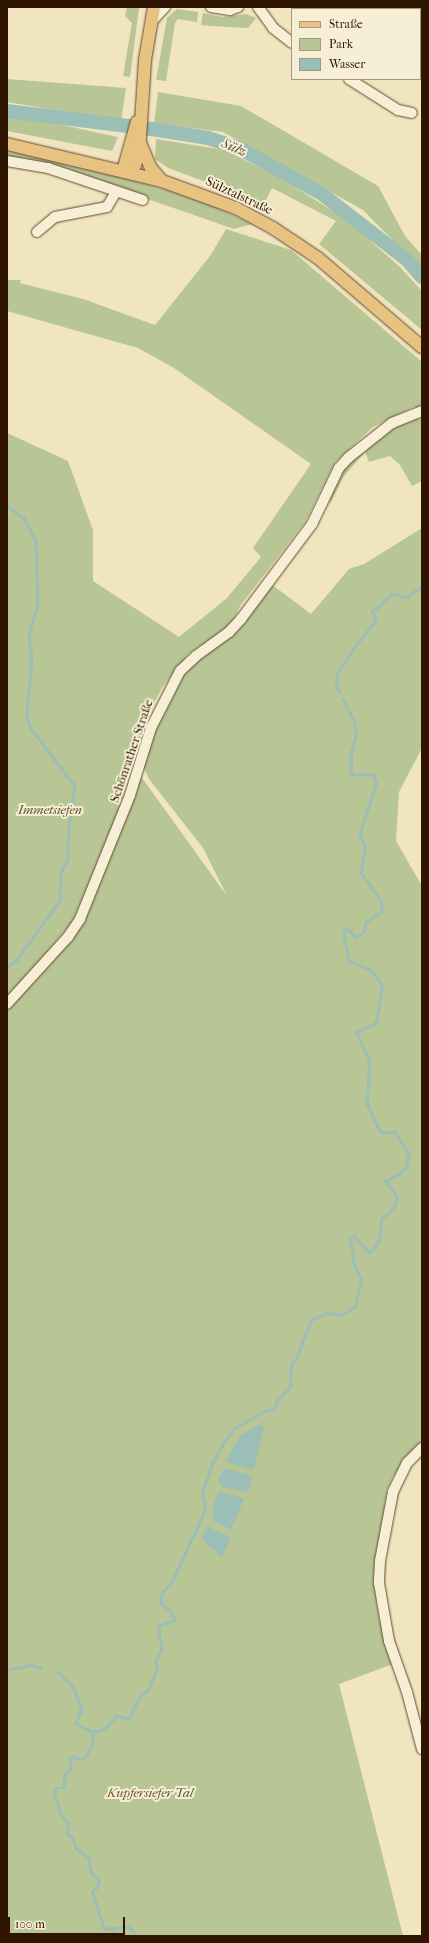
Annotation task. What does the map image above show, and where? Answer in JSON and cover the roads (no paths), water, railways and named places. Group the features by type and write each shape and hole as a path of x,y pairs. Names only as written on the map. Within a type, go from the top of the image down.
{"main road":[{"path":"125,171 137,161 135,144 154,7"},
{"name":"Sülztalstraße","path":"7,144 162,181 236,208 286,237 336,272 422,347"},
{"path":"135,144 151,168 162,181"}],"street":[{"path":"146,7 151,22 166,7"},
{"path":"211,7 230,10 238,7"},
{"path":"258,7 273,28 291,42"},
{"path":"351,80 398,110 412,113"},
{"path":"7,161 48,168 143,200"},
{"path":"37,232 55,217 107,207 116,192"},
{"name":"Schönrather Straße","path":"7,1004 68,937 80,919 130,795 151,728 180,671 196,656 229,632 241,619 312,524 339,468 348,458 392,423 403,417 422,411"},
{"path":"422,1448 407,1463 393,1492 380,1561 379,1583 389,1641 407,1692 422,1749"}],"water":[{"path":"261,1424 264,1429 254,1468 252,1470 229,1463 226,1460 240,1436"},
{"path":"224,1468 252,1476 249,1489 245,1492 222,1486 218,1481"},
{"path":"219,1491 244,1499 231,1530 213,1521 214,1502"},
{"path":"207,1526 231,1538 222,1557 202,1539"}],"waterway":[{"name":"Sülz","path":"7,111 152,129 208,138 241,149 322,194 407,260 422,277"},
{"name":"Immetsiefen","path":"7,506 24,518 36,541 38,604 29,635 32,660 27,714 30,727 75,786 69,826 68,860 61,873 60,901 17,960 7,967"},
{"path":"340,693 336,685 337,674 353,649 376,620 372,612 391,594 407,597 422,586"},
{"path":"137,1936 128,1927 104,1929 92,1892 98,1886 99,1880 91,1873 88,1858 76,1849 72,1838 67,1834 68,1824 60,1813 54,1792 56,1788 64,1788 64,1774 71,1768 69,1759 72,1757 81,1759 87,1754 92,1745 93,1732 104,1729 116,1716 129,1718 140,1696 148,1690 157,1668 155,1661 162,1648 159,1636 159,1626 175,1620 169,1610 161,1603 161,1595 172,1581 202,1517 205,1505 202,1492 212,1464 222,1445 235,1428 266,1410 274,1409 277,1401 290,1386 291,1364 296,1359 311,1320 327,1313 341,1315 355,1307 361,1279 354,1265 350,1239 354,1236 369,1252 374,1248 379,1240 381,1220 394,1207 397,1197 385,1181 399,1174 406,1167 408,1154 395,1132 383,1133 378,1129 367,1104 369,1060 356,1032 376,1023 382,986 372,971 349,961 343,932 347,928 356,937 364,932 366,922 382,911 381,901 361,873 365,846 359,835 376,784 373,775 351,775 351,751 356,736 354,721 343,700"},
{"path":"7,1670 31,1665 41,1668"},
{"path":"56,1671 73,1686 82,1709 76,1724 93,1732"},
{"path":"114,1930 116,1936"}],"park label":[{"name":"Kupfersiefer Tal","path":"150,1793"}]}
